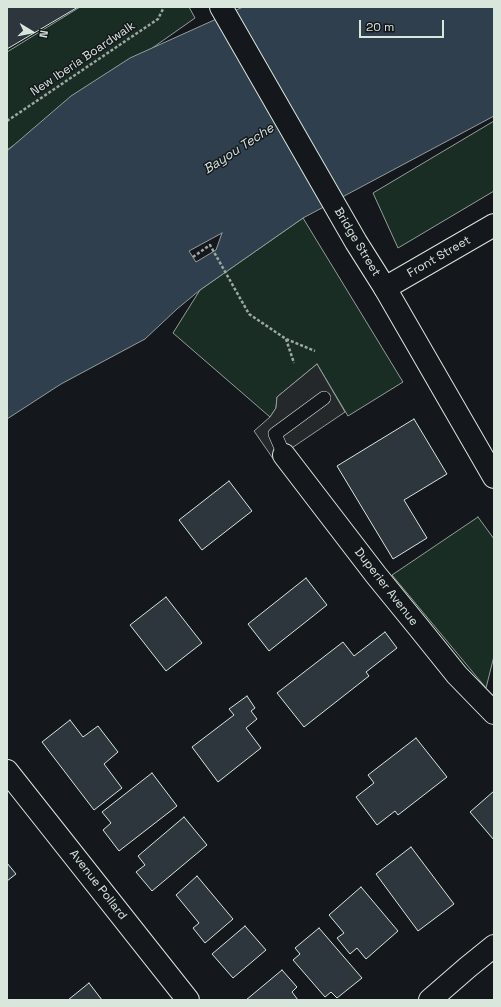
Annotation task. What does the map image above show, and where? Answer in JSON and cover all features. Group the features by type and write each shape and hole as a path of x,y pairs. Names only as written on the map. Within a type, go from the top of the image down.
{"street":[{"name":"Bridge Street","path":"221,7 356,242 385,288 494,477"},
{"name":"Front Street","path":"385,288 494,225"},
{"name":"Duperier Avenue","path":"284,455 376,575 457,675 494,713"},
{"name":"Avenue Pollard","path":"7,771 188,1000"},
{"path":"430,1000 494,946"}],"lane":[{"path":"284,455 275,434 324,398"}],"path":[{"name":"New Iberia Boardwalk","path":"7,121 158,19 164,7"},
{"path":"193,257 210,246 249,314 286,339 316,351"},
{"path":"286,339 294,363"}],"green space":[{"path":"80,7 189,7 195,18 7,150 7,52"},
{"path":"494,121 494,191 398,248 373,193"},
{"path":"303,218 403,382 348,416 317,364 277,397 276,408 270,417 173,333 200,290"},
{"path":"478,517 494,539 494,656 486,688 392,575"}],"shaded area":[{"path":"317,364 345,412 274,460 254,431 270,417 276,408 277,397"}],"water":[{"name":"Bayou Teche","path":"243,7 494,7 494,116 303,218 200,290 145,339 61,384 7,419 7,151 71,96 130,58"}],"pier":[{"path":"222,233 216,250 196,262 189,251"}],"building":[{"path":"7,7 78,7 7,49"},
{"path":"414,419 447,474 404,500 427,538 393,559 337,466"},
{"path":"229,481 252,511 202,550 179,520"},
{"path":"306,578 327,605 269,651 248,624"},
{"path":"166,597 202,643 166,671 130,625"},
{"path":"385,632 397,648 366,672 369,676 304,727 277,693 343,642 354,656"},
{"path":"247,696 255,708 251,711 257,719 246,728 261,748 218,782 192,747 234,715 229,709"},
{"path":"70,720 83,737 98,726 118,752 104,764 122,788 94,810 42,742"},
{"path":"416,738 447,777 398,815 395,811 377,825 356,797 374,783 368,775"},
{"path":"152,773 177,806 119,851 103,830 111,823 102,812"},
{"path":"494,791 494,840 470,812"},
{"path":"184,817 207,845 152,891 136,872 145,865 138,856"},
{"path":"411,847 454,904 418,931 376,874"},
{"path":"7,863 16,874 7,881"},
{"path":"197,876 233,919 205,943 193,928 199,923 176,895"},
{"path":"361,887 398,931 366,959 357,948 350,954 337,938 344,933 329,915"},
{"path":"245,926 266,950 233,978 212,954"},
{"path":"319,928 362,978 337,998 331,992 325,997 293,960 300,954 295,948"},
{"path":"282,970 297,987 292,992 298,1000 246,1000"},
{"path":"89,983 102,1000 68,1000"}]}
